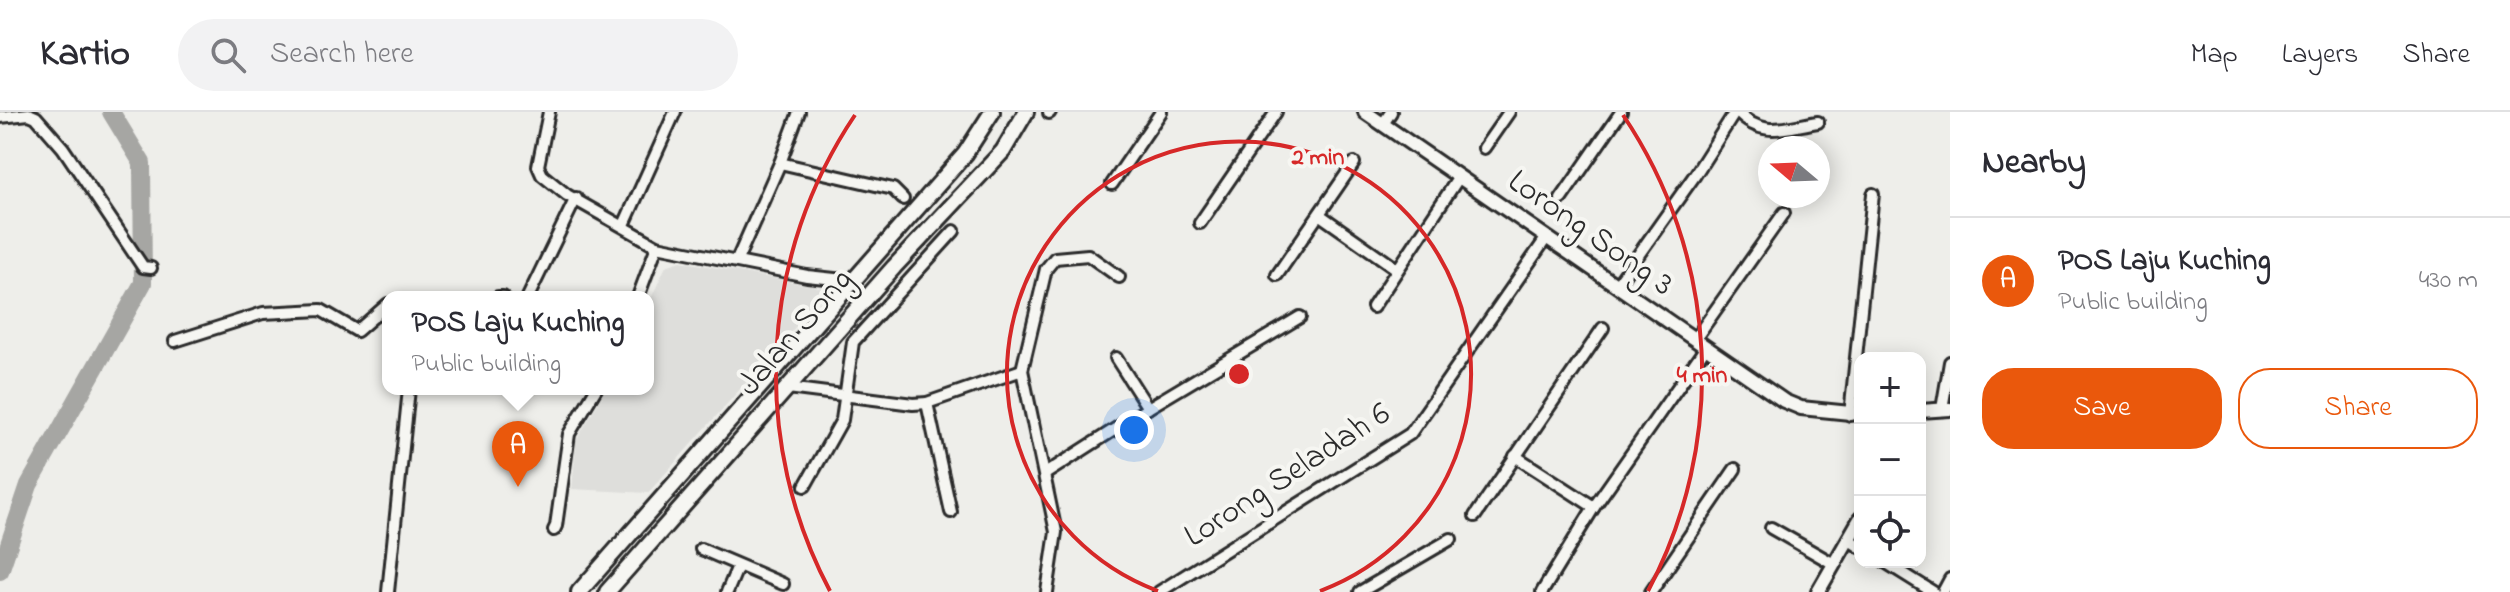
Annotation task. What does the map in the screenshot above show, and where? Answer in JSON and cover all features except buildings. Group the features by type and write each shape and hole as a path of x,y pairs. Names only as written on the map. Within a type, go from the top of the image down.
{"main road":[{"name":"Jalan Song","path":"579,592 965,154 992,112"},
{"name":"Jalan Song","path":"607,592 894,267 1003,151 1026,112"},
{"path":"853,281 870,280 894,267"},
{"path":"759,388 777,382 788,388"}],"street":[{"path":"549,112 538,166 542,175 555,187 657,246 807,276 853,281"},
{"path":"624,225 675,112"},
{"path":"737,260 799,112"},
{"path":"1200,223 1276,112"},
{"name":"Lorong Song 3","path":"1365,112 1784,401 1801,408 1854,415"},
{"path":"1383,124 1391,112"},
{"path":"1484,148 1509,112"},
{"path":"1561,199 1621,112"},
{"path":"1617,285 1736,112 1749,124 1763,130 1818,122"},
{"path":"1112,184 1159,113"},
{"path":"0,117 29,114 36,117 63,148 147,267"},
{"path":"780,163 893,189 903,199"},
{"path":"1277,275 1354,163"},
{"path":"1373,307 1459,177"},
{"path":"1860,352 1873,194"},
{"path":"531,291 576,198"},
{"path":"1542,592 1784,213"},
{"path":"1320,215 1397,269"},
{"path":"805,486 842,420 853,342 954,231"},
{"name":"Lorong Seladah 6","path":"1159,592 1410,434 1547,237"},
{"path":"640,291 657,246"},
{"path":"1047,592 1056,532 1022,370 1046,269 1055,258 1088,255 1119,277"},
{"path":"175,341 263,313 321,310 357,331 382,309"},
{"path":"1045,474 1300,317"},
{"path":"1475,516 1603,328"},
{"path":"1116,358 1148,408"},
{"path":"1926,411 1946,409 1950,362"},
{"path":"788,388 927,403 1022,370"},
{"path":"388,592 408,395"},
{"path":"554,530 569,434 592,395"},
{"path":"927,403 951,512"},
{"path":"1515,456 1594,507"},
{"path":"1651,592 1735,469"},
{"path":"1771,528 1834,564"},
{"path":"1818,592 1854,529"},
{"path":"1360,592 1451,539"},
{"path":"1848,539 1854,543"},
{"path":"701,549 783,584"},
{"path":"727,592 738,566"},
{"path":"1895,568 1933,592"},
{"path":"1943,592 1950,579"}],"shaded area":[{"path":"681,261 829,289 648,493 572,489 576,441 603,395 654,395 654,292 666,266"}],"waterway":[{"path":"0,571 29,485 143,283 142,163 111,112"}],"place":[{"name":"POS Laju Kuching","path":"518,487"}]}
